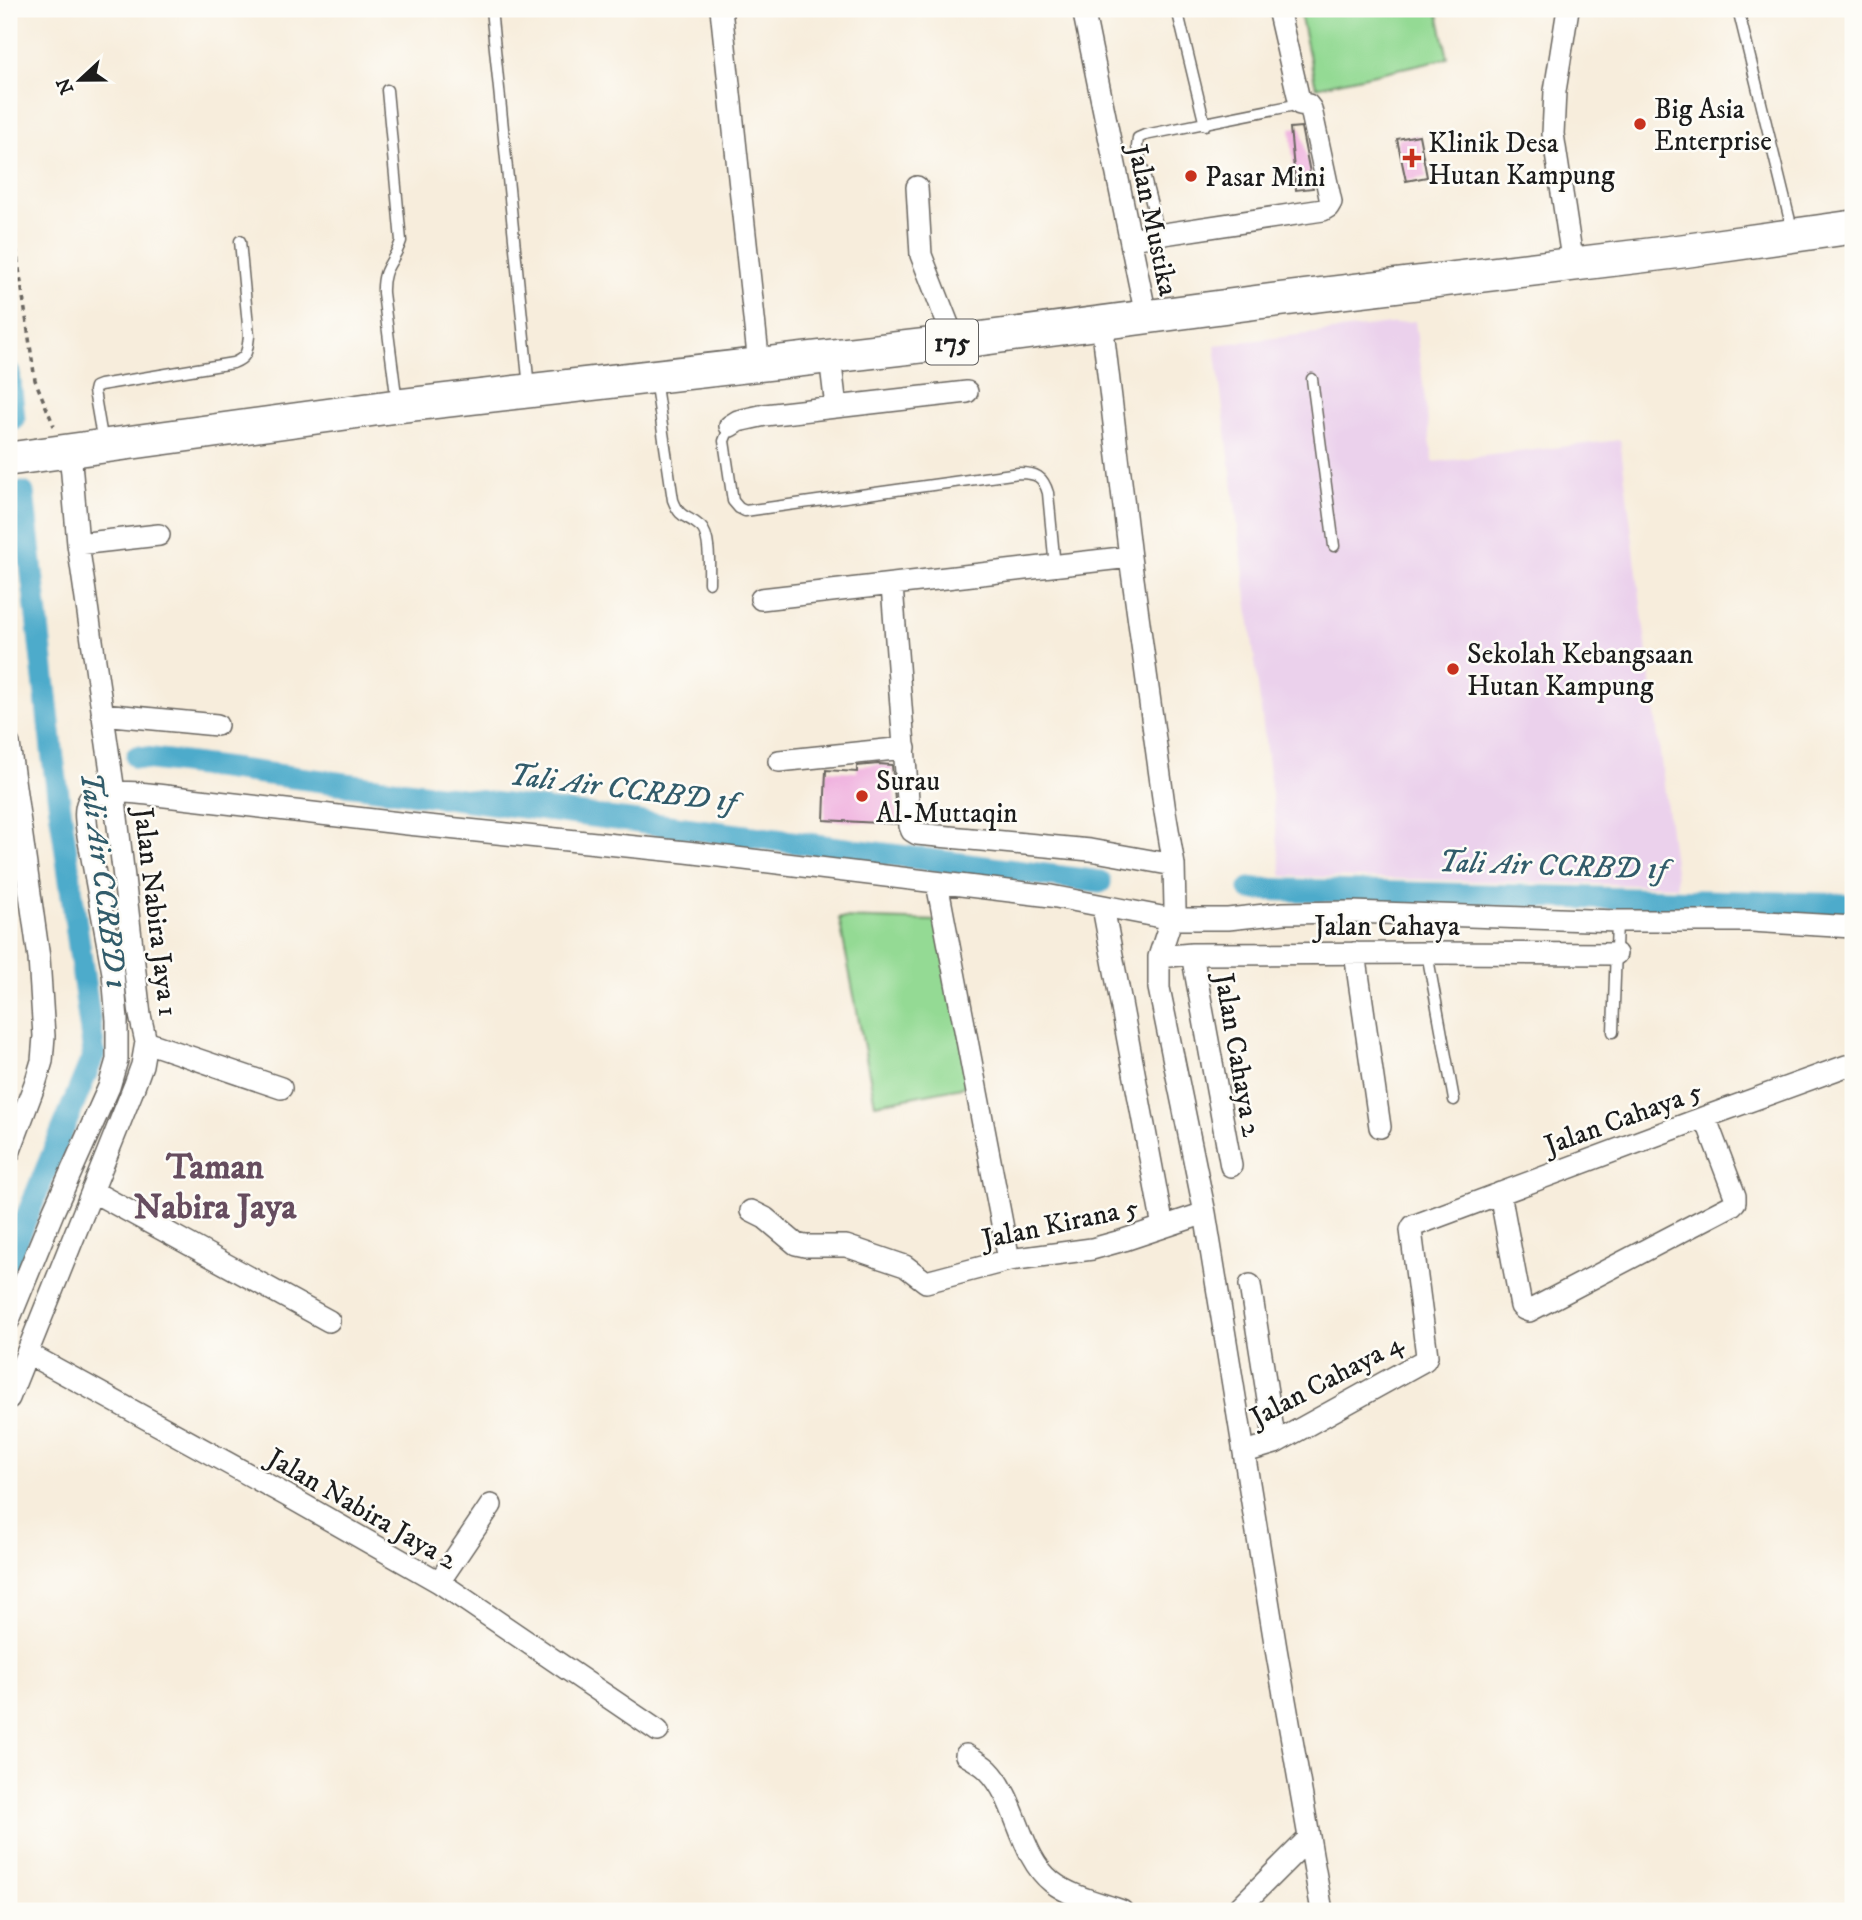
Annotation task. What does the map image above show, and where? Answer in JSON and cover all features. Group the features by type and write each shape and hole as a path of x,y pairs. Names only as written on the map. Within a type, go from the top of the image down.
{"main road":[{"name":"175","path":"9,459 397,406 955,342 1573,265 1853,227"}],"street":[{"path":"721,9 759,365"},
{"name":"Jalan Mustika","path":"1083,9 1146,317"},
{"path":"1131,239 1323,210 1328,207 1331,202 1311,108 1300,104 1278,9"},
{"path":"1568,9 1555,92 1553,134 1573,265"},
{"path":"917,187 921,255 955,342"},
{"path":"1102,323 1130,557 1174,865 1175,908 1158,957 1159,988 1205,1213 1322,1911"},
{"path":"830,357 836,407"},
{"path":"730,426 738,421 765,415 967,392"},
{"name":"Jalan Nabira Jaya 1","path":"9,1398 138,1076 146,1042 140,1015 114,792 62,452"},
{"path":"78,544 159,535"},
{"path":"761,599 1130,557"},
{"path":"892,586 912,831 917,834 1090,850 1174,865"},
{"path":"102,714 217,724"},
{"path":"9,744 39,958 44,1036 42,1061 36,1082 9,1153"},
{"path":"779,761 905,748"},
{"path":"9,1320 117,1060 113,973 94,875 86,813 90,797 98,793 148,794 686,852 1051,896 1172,919 1228,919 1284,913 1352,912 1751,921 1853,927"},
{"path":"937,883 1009,1260"},
{"path":"1103,907 1163,1227"},
{"path":"1355,953 1380,1127"},
{"name":"Jalan Cahaya","path":"1158,957 1192,954 1616,954"},
{"name":"Jalan Cahaya 2","path":"1192,954 1231,1166"},
{"path":"146,1042 281,1088"},
{"name":"Jalan Cahaya 5","path":"1413,1226 1846,1066 1853,1068"},
{"path":"1500,1193 1521,1306 1529,1311 1735,1202 1705,1117"},
{"path":"92,1191 329,1321"},
{"name":"Jalan Kirana 5","path":"751,1211 772,1223 796,1244 846,1247 905,1266 926,1282 1009,1260 1092,1249 1205,1213"},
{"name":"Jalan Cahaya 4","path":"1245,1452 1275,1443 1425,1360 1427,1356 1411,1230 1413,1226"},
{"path":"1250,1285 1275,1443"},
{"name":"Jalan Nabira Jaya 2","path":"27,1353 439,1582 657,1731"},
{"path":"439,1582 491,1505"},
{"path":"966,1755 989,1771 1009,1803 1031,1855 1041,1871 1059,1886 1122,1911"},
{"path":"1236,1911 1308,1839"}],"lane":[{"path":"491,9 529,390"},
{"path":"1177,9 1205,125"},
{"path":"1738,9 1794,236"},
{"path":"387,90 401,241 398,252 385,270 382,286 397,406"},
{"path":"1159,233 1137,147 1138,138 1300,104"},
{"path":"103,445 95,387 233,363 242,359 247,352 240,242"},
{"path":"654,376 673,500 677,511 702,528 708,541 709,583"},
{"path":"1312,379 1334,546"},
{"path":"730,426 724,441 733,501 745,510 1019,473 1040,476 1048,493 1055,567"},
{"path":"1613,1032 1617,920"},
{"path":"1427,953 1454,1100"}],"path":[{"path":"9,200 35,380 62,452"}],"shaded area":[{"name":"Sekolah Kebangsaan Hutan Kampung","path":"1415,321 1433,462 1620,440 1677,886 1282,876 1215,345"}],"green space":[{"path":"1299,9 1437,9 1448,58 1316,87"},
{"path":"839,918 940,921 972,1085 875,1104"}],"building":[{"path":"1301,127 1313,188 1296,190 1290,128"},
{"name":"Klinik Desa Hutan Kampung","path":"1419,135 1427,177 1406,181 1397,139"},
{"name":"Surau Al-Muttaqin","path":"892,765 897,824 824,820 826,770 857,772 857,766"}],"waterway":[{"name":"Tali Air CCRBD 1","path":"9,373 14,419"},
{"name":"Tali Air CCRBD 1","path":"9,1260 94,1054 53,758 23,493"},
{"name":"Tali Air CCRBD 1f","path":"137,757 1100,882"},
{"name":"Tali Air CCRBD 1f","path":"1250,889 1853,905"}],"place":[{"name":"Big Asia Enterprise","path":"1640,124"},
{"name":"Klinik Desa Hutan Kampung","path":"1412,158"},
{"name":"Pasar Mini","path":"1191,176"},
{"name":"Sekolah Kebangsaan Hutan Kampung","path":"1453,669"},
{"name":"Surau Al-Muttaqin","path":"862,796"}],"district":[{"name":"Taman Nabira Jaya","path":"215,1186"}]}
